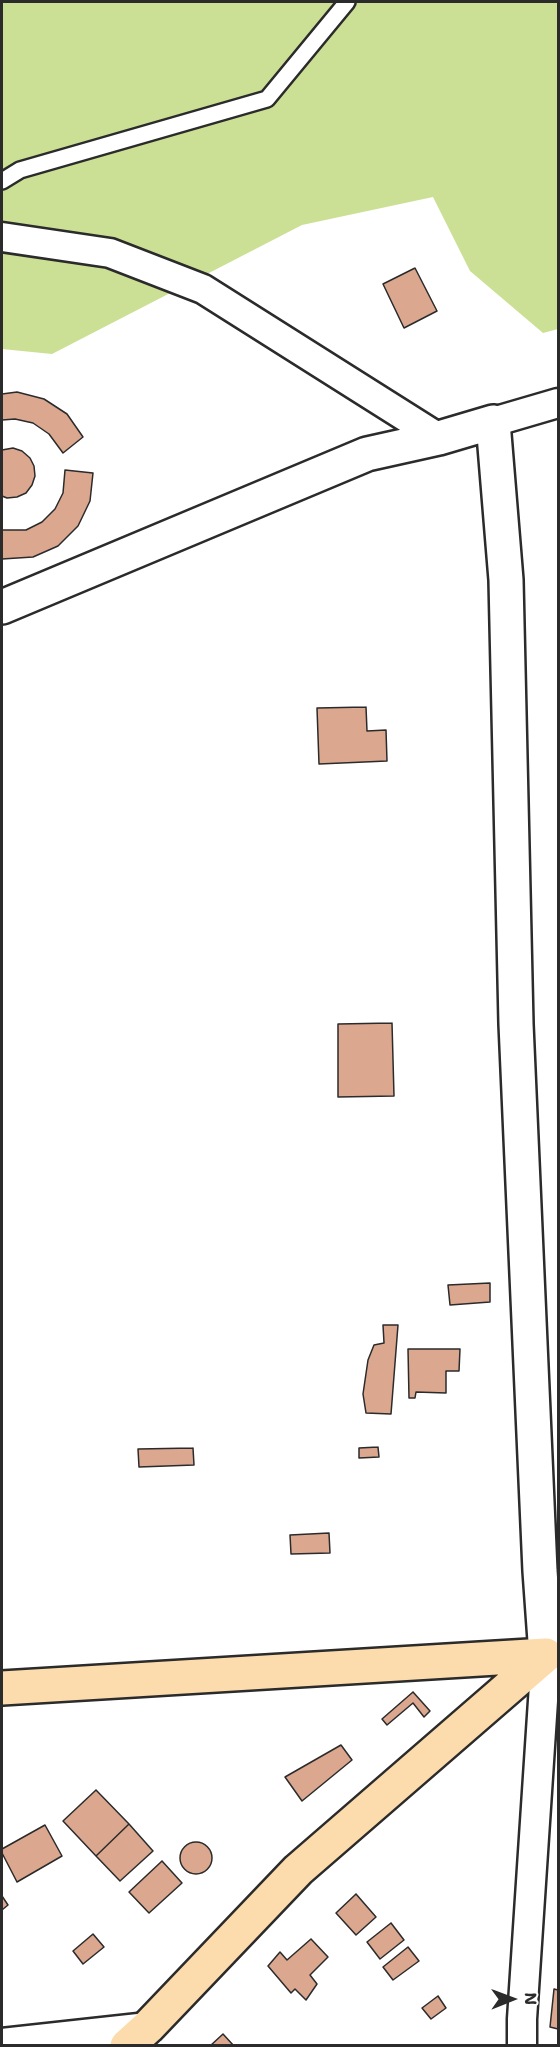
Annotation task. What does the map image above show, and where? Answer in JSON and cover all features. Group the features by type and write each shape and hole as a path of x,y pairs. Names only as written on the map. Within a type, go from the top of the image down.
{"main road":[{"path":"2,1688 554,1645"},
{"path":"138,2036 298,1870 554,1645"}],"street":[{"path":"2,237 110,253 202,289 439,438"},
{"path":"2,607 367,454 439,438 558,403"},
{"path":"493,422 506,580 516,1024 540,1559 554,1645 522,2019 522,2046"},
{"path":"2,2043 138,2036"}],"lane":[{"path":"2,181 20,170 267,99 347,2"}],"green space":[{"path":"2,2 558,2 558,329 543,333 470,271 433,197 302,225 52,354 2,349"}],"building":[{"path":"415,268 437,311 404,328 383,284"},
{"path":"17,392 44,399 67,414 83,437 63,453 49,434 33,423 15,419 2,420 2,394"},
{"path":"13,448 22,451 30,458 35,476 26,493 7,498 2,496 2,450"},
{"path":"65,470 93,473 90,501 78,526 58,546 33,557 2,559 2,530 26,530 42,522 55,509 63,493"},
{"path":"366,707 367,731 386,730 387,761 319,764 317,708"},
{"path":"392,1023 394,1096 338,1097 338,1024"},
{"path":"490,1283 490,1302 450,1305 448,1285"},
{"path":"383,1325 398,1325 391,1414 366,1413 363,1394 368,1360 374,1345 384,1343"},
{"path":"408,1349 460,1349 459,1371 446,1371 446,1393 416,1392 415,1398 409,1398"},
{"path":"378,1447 379,1457 359,1458 359,1448"},
{"path":"193,1448 194,1465 139,1467 138,1449"},
{"path":"329,1533 330,1553 291,1554 290,1535"},
{"path":"413,1692 430,1711 424,1717 413,1703 387,1725 382,1719"},
{"path":"341,1745 352,1760 302,1801 285,1777"},
{"path":"96,1790 129,1824 96,1856 63,1821"},
{"path":"129,1824 153,1851 120,1881 96,1856"},
{"path":"45,1825 62,1856 17,1882 2,1849"},
{"path":"196,1842 207,1847 212,1858 207,1869 196,1874 185,1869 180,1858 185,1847"},
{"path":"162,1861 182,1883 149,1913 129,1892"},
{"path":"356,1894 376,1917 356,1935 336,1913"},
{"path":"2,1896 8,1905 2,1910"},
{"path":"391,1923 404,1940 380,1959 367,1942"},
{"path":"93,1934 104,1947 83,1964 73,1951"},
{"path":"311,1939 328,1957 310,1975 317,1984 306,2000 295,1989 291,1993 268,1966 280,1952 287,1960"},
{"path":"408,1947 419,1961 393,1980 383,1967"},
{"path":"554,1989 558,1990 558,2029 550,2027"},
{"path":"438,1996 446,2008 431,2019 422,2008"},
{"path":"223,2034 234,2046 210,2046"}]}
